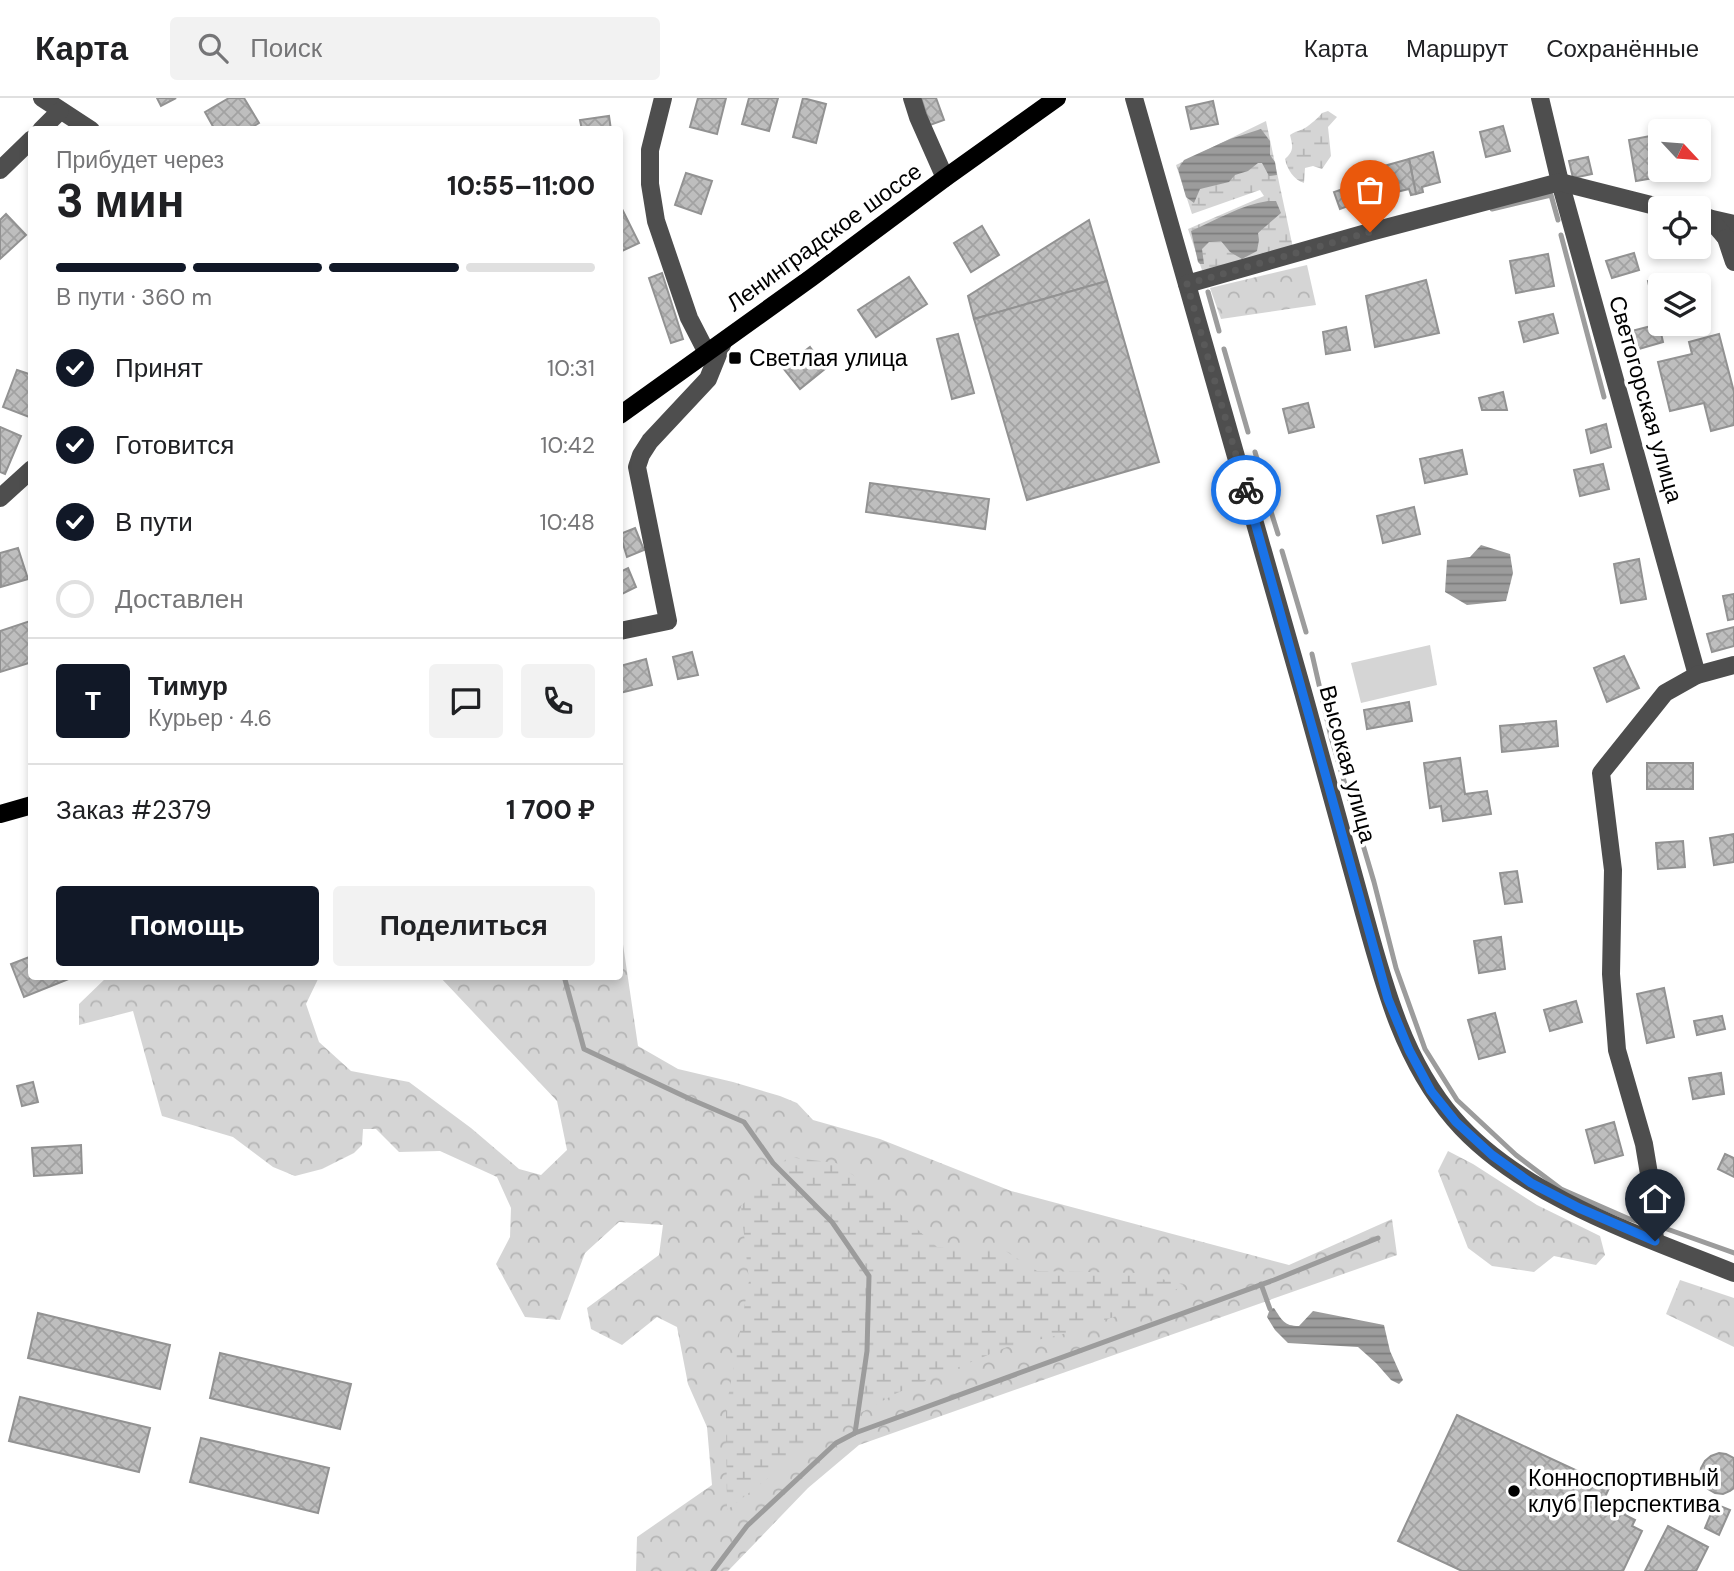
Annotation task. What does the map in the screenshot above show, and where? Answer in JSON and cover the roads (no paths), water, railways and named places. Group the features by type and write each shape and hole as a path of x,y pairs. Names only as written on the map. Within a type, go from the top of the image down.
{"main road":[{"name":"Ленинградское шоссе","path":"623,413 1057,98"},
{"path":"0,814 28,806"}],"street":[{"path":"42,98 84,126"},
{"path":"663,98 650,150 650,184 656,221 689,318 707,353"},
{"path":"912,98 945,178"},
{"name":"Высокая улица","path":"1134,98 1388,999 1409,1050 1431,1091 1456,1122 1492,1155 1531,1183 1579,1208 1734,1273"},
{"name":"Светогорская улица","path":"1541,98 1559,182 1697,675"},
{"path":"45,126 60,111"},
{"path":"0,170 28,143"},
{"path":"1187,284 1559,182 1648,204"},
{"path":"1711,222 1731,235 1734,262"},
{"path":"623,630 668,621 637,467 641,454 708,379 723,342"},
{"path":"0,498 28,473"},
{"path":"1655,1241 1644,1144 1617,1050 1611,974 1614,870 1601,773 1665,693 1697,675 1734,665"}],"waterway":[{"path":"1492,209 1551,195 1558,220"},
{"path":"1561,235 1604,397"},
{"path":"1208,292 1219,331"},
{"path":"1224,349 1248,432"},
{"path":"1255,452 1263,479"},
{"path":"1268,502 1278,534"},
{"path":"1282,551 1306,632"},
{"path":"1312,654 1331,737 1374,882 1396,968 1425,1049 1457,1100 1516,1155 1561,1189 1639,1222"},
{"path":"565,980 584,1049 744,1122 773,1163 832,1222 869,1276 867,1351 855,1433"},
{"path":"1667,1229 1734,1253"},
{"path":"713,1571 747,1526 836,1443 855,1433 1274,1280 1378,1238"},
{"path":"1261,1284 1270,1309"}],"place":[{"name":"Светлая улица","path":"735,358"},
{"name":"Конноспортивный клуб Перспектива","path":"1514,1491"}]}
